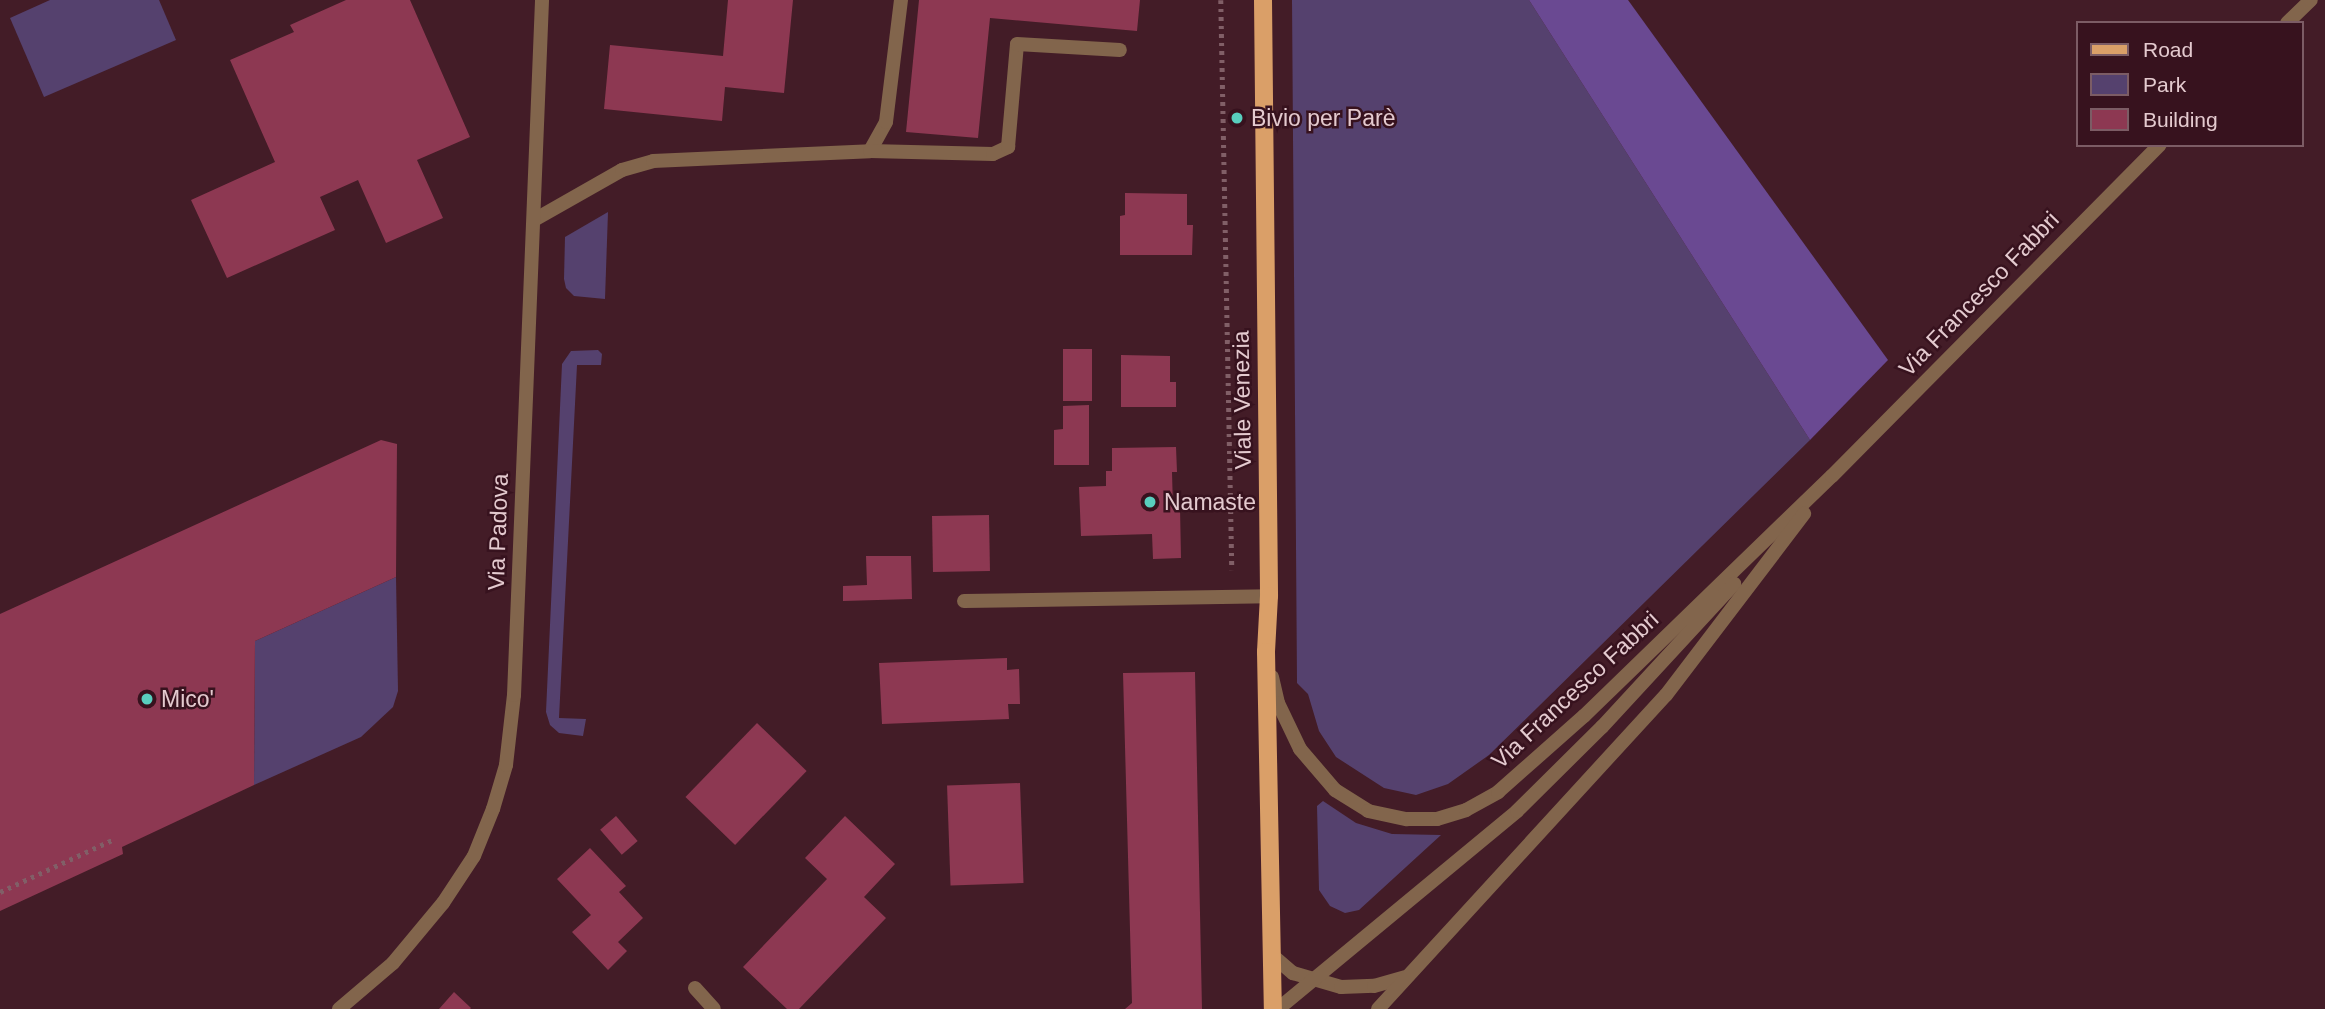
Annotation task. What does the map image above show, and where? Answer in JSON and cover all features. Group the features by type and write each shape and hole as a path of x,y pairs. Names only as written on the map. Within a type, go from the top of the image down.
{"main road":[{"name":"Viale Venezia","path":"1263,0 1269,596 1266,652 1275,1009"}],"street":[{"name":"Via Padova","path":"339,1009 393,963 443,903 474,856 493,809 506,765 514,695 542,0"},
{"path":"870,151 886,122 901,0"},
{"path":"2289,21 2311,0"},
{"path":"534,220 622,170 653,161 870,151 993,154 1008,147 1017,44 1120,50"},
{"name":"Via Francesco Fabbri","path":"1266,652 1278,703 1287,727 1312,766 1335,790 1368,811 1387,816 1437,819 1466,810 1521,775 1832,476 2158,147"},
{"name":"Via Francesco Fabbri","path":"1378,1009 1666,695 1832,476"},
{"name":"Via Francesco Fabbri","path":"1275,1009 1314,981 1517,811 1602,727 1832,476"},
{"path":"964,601 1269,596"},
{"name":"Via Francesco Fabbri","path":"1272,955 1293,973 1314,981 1360,988 1391,983 1412,973"},
{"path":"695,988 714,1009"}],"path":[{"path":"1221,0 1232,596"},
{"path":"0,892 112,841"}],"green space":[{"path":"50,0 159,0 176,40 44,97 10,18"},
{"path":"1292,0 1529,0 1810,440 1489,755 1448,784 1416,795 1384,788 1336,757 1319,731 1308,694 1297,683"},
{"path":"608,212 605,299 574,296 566,288 564,279 565,237"},
{"path":"598,350 602,354 601,365 577,365 559,718 586,719 583,736 559,733 550,725 546,712 562,364 571,351"},
{"path":"396,577 398,691 393,707 361,737 254,785 255,641"},
{"path":"1323,801 1356,823 1392,834 1441,835 1359,910 1345,913 1330,906 1319,890 1317,806"}],"shaded area":[{"path":"1529,0 1628,0 1888,360 1810,440"}],"building":[{"path":"346,0 410,0 470,137 417,160 443,218 386,243 358,180 320,197 335,230 227,278 191,200 275,162 230,60 294,32 290,25"},
{"path":"728,0 793,0 784,93 725,87 722,121 604,109 610,45 723,56"},
{"path":"919,0 1140,0 1137,31 990,18 978,138 906,132"},
{"path":"1125,193 1187,194 1187,225 1193,225 1192,255 1120,255 1120,216 1125,215"},
{"path":"1063,349 1092,349 1092,401 1063,401"},
{"path":"1121,355 1170,356 1170,382 1176,382 1176,407 1121,407"},
{"path":"1089,405 1089,465 1054,465 1054,430 1063,429 1063,406"},
{"path":"381,440 397,444 396,577 255,641 254,785 122,847 123,854 0,911 0,614"},
{"path":"1176,447 1177,472 1172,472 1173,508 1180,508 1181,558 1153,559 1152,534 1081,536 1079,487 1106,486 1106,471 1112,471 1112,448"},
{"path":"989,515 990,571 933,572 932,516"},
{"path":"866,556 911,556 912,599 843,601 843,586 867,585"},
{"path":"1007,658 1007,670 1019,669 1020,704 1008,704 1009,719 882,724 879,663"},
{"path":"1195,672 1202,1009 1125,1009 1132,1003 1123,673"},
{"path":"757,723 807,771 735,845 685,797"},
{"path":"1020,783 1023,883 951,885 947,786"},
{"path":"616,816 638,841 622,855 600,830"},
{"path":"845,816 895,864 864,897 886,918 799,1009 787,1009 743,967 827,879 805,858"},
{"path":"590,848 626,886 619,892 643,918 618,942 627,951 608,970 572,932 591,915 557,879"},
{"path":"454,992 471,1008 470,1009 439,1009"}],"place":[{"name":"Bivio per Parè","path":"1237,118"},
{"name":"Namaste","path":"1150,502"},
{"name":"Mico'","path":"147,699"}]}
